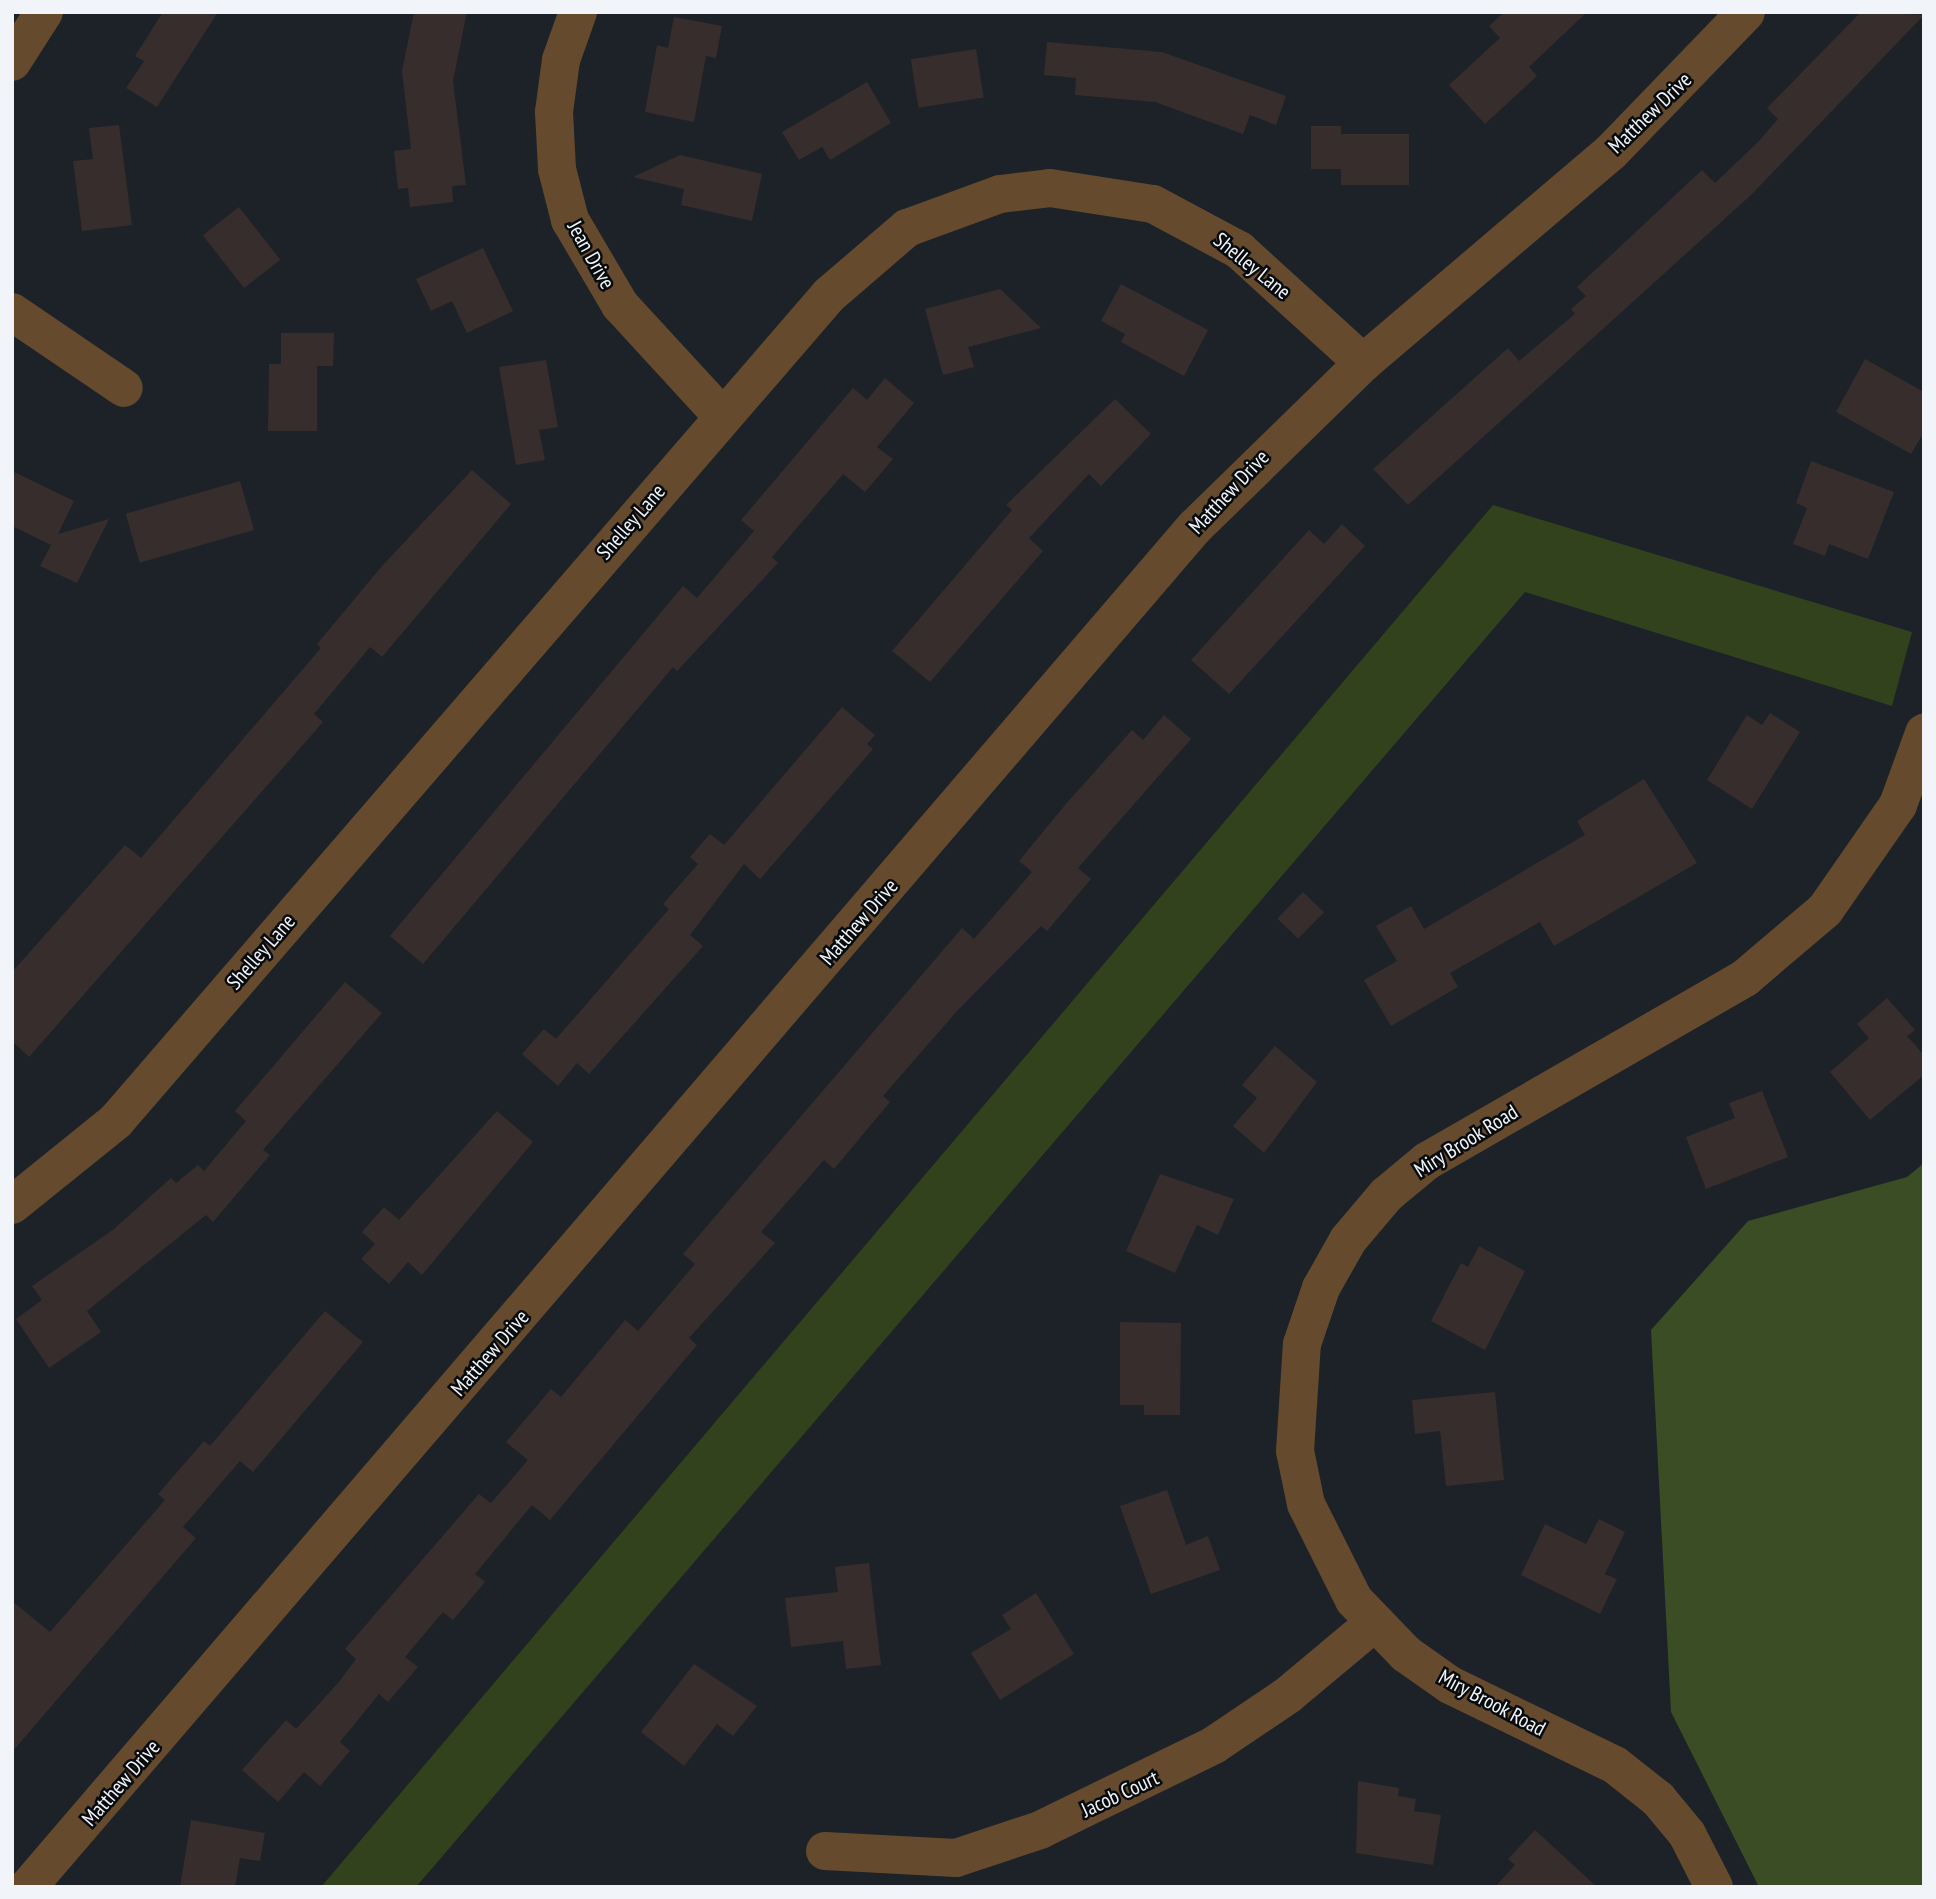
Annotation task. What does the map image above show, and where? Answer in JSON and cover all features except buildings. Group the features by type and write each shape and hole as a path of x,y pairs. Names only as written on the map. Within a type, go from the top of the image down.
{"street":[{"path":"12,62 44,12"},
{"name":"Jean Drive","path":"578,12 561,60 554,112 557,169 570,220 620,305 723,417"},
{"name":"Matthew Drive","path":"28,1887 1195,527 1363,362 1611,152 1746,12"},
{"name":"Shelley Lane","path":"12,1206 116,1121 829,295 907,228 1000,194 1051,188 1102,191 1195,222 1240,250 1363,362"},
{"path":"12,312 124,388"},
{"name":"Miry Brook Road","path":"1714,1887 1687,1834 1615,1765 1450,1685 1374,1623 1326,1553 1306,1504 1296,1451 1302,1344 1321,1288 1348,1240 1386,1195 1427,1161 1776,956 1864,863 1898,805 1924,733"},
{"name":"Jacob Court","path":"825,1851 956,1858 1040,1830 1214,1745 1288,1695 1374,1623"}],"green space":[{"path":"1493,505 1912,632 1892,706 1525,592 416,1887 321,1887"},
{"path":"1924,1163 1924,1887 1759,1887 1671,1712 1651,1330 1748,1221 1907,1177"}]}
